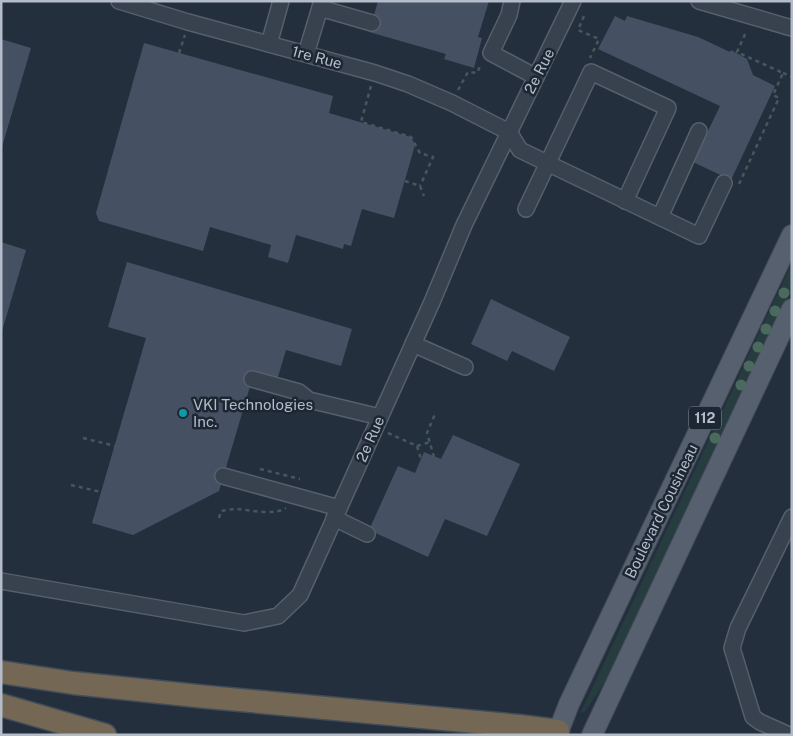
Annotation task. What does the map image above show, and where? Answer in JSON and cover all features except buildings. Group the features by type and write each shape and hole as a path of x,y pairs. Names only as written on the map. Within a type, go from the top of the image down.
{"highway":[{"path":"1,672 99,686 519,726 562,734"},
{"path":"1,705 105,735"}],"main road":[{"name":"Boulevard Cousineau","path":"562,734 568,704 792,235"},
{"name":"Boulevard Cousineau","path":"592,735 792,309"}],"street":[{"name":"1re Rue","path":"119,1 375,73 428,92 508,132"},
{"path":"269,44 281,1"},
{"path":"512,1 509,15 491,53 536,77"},
{"name":"2e Rue","path":"1,581 244,623 278,616 300,595 413,344 464,225 573,1"},
{"path":"700,1 792,28"},
{"path":"306,54 321,5 372,23"},
{"path":"526,209 591,72 668,108 625,201"},
{"path":"508,132 520,150 699,236 728,182"},
{"path":"660,217 700,132"},
{"path":"413,344 465,367"},
{"path":"252,379 299,392 309,400 378,422"},
{"path":"223,476 296,496 337,513 367,534"},
{"path":"789,735 753,717 732,648 738,628 792,517"}],"path":[{"path":"584,16 578,30 599,39 589,61"},
{"path":"746,32 737,52 792,77"},
{"path":"458,90 468,72 477,72 482,62"},
{"path":"375,73 361,122 411,136 420,154 433,157 420,186 424,196"},
{"path":"728,182 739,184 779,98 773,95 783,73"},
{"path":"405,181 420,186"},
{"path":"434,414 427,433 434,457"},
{"path":"378,422 417,446 421,459"},
{"path":"83,438 115,446"},
{"path":"417,446 430,442"},
{"path":"255,468 300,479"},
{"path":"71,485 101,492"},
{"path":"219,518 221,511 235,509 262,512 282,511 292,504 296,496"}],"green space":[{"path":"792,263 792,289 623,648 607,679 584,713 581,712"}],"place":[{"name":"VKI Technologies Inc.","path":"183,413"}]}
